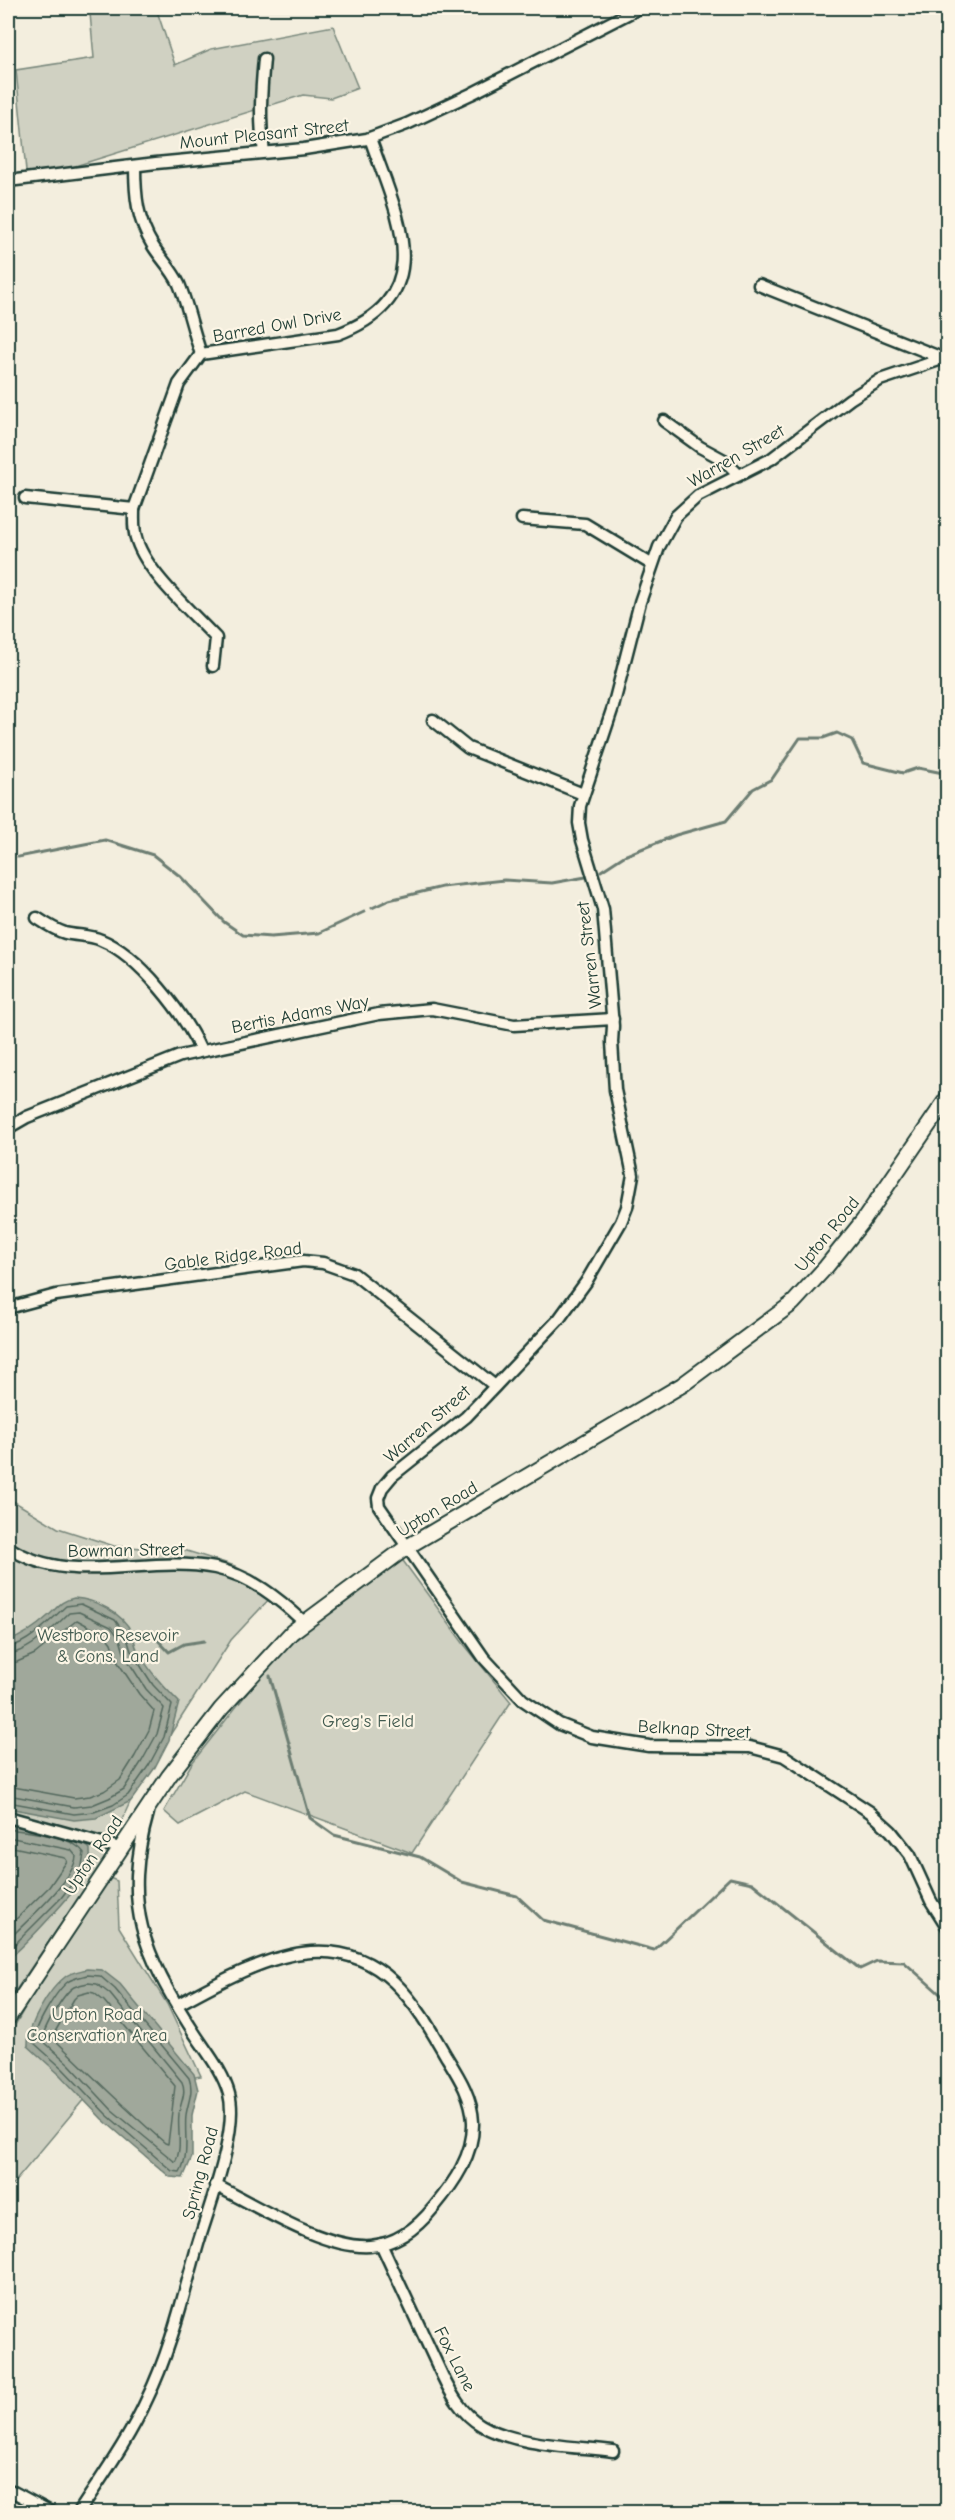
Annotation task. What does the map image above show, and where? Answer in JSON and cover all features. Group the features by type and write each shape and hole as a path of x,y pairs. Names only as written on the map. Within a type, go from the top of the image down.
{"main road":[{"name":"Upton Road","path":"8,2018 151,1803 221,1709 263,1662 304,1622 407,1547 682,1385 756,1333 793,1303 826,1268 863,1221 948,1097"}],"street":[{"name":"Mount Pleasant Street","path":"8,181 325,146 370,138 407,124 471,94 639,8"},
{"path":"264,60 260,128 264,152"},
{"name":"Barred Owl Drive","path":"213,666 216,638 148,565 137,541 134,509 179,384 201,354 338,334 360,326 378,313 391,298 403,267 403,232 370,138"},
{"path":"135,166 135,200 144,228 153,247 170,266 180,286 201,354"},
{"path":"759,285 945,358"},
{"name":"Warren Street","path":"407,1547 379,1506 378,1498 382,1488 392,1476 466,1417 575,1300 627,1207 633,1175 625,1128 615,1090 613,1019 603,909 579,823 583,794 613,707 651,564 676,516 686,504 738,474 771,459 873,384 945,358"},
{"path":"664,421 700,447 724,460 738,474"},
{"path":"25,498 134,509"},
{"path":"522,519 585,524 651,564"},
{"path":"433,720 451,736 478,753 583,794"},
{"path":"37,918 66,933 98,939 122,950 167,998 192,1030 201,1051"},
{"name":"Bertis Adams Way","path":"8,1128 27,1117 156,1064 201,1051 379,1014 432,1009 514,1025 613,1019"},
{"name":"Gable Ridge Road","path":"8,1308 56,1295 303,1262 323,1263 354,1274 495,1386"},
{"name":"Bowman Street","path":"8,1547 28,1559 64,1568 88,1570 153,1564 215,1568 244,1578 268,1591 304,1622"},
{"name":"Belknap Street","path":"407,1547 484,1658 523,1700 542,1714 576,1731 607,1740 649,1746 750,1747 784,1756 870,1812 891,1831 910,1855 931,1901 948,1928"},
{"name":"Spring Road","path":"79,2512 138,2419 156,2380 171,2340 215,2185 231,2115 230,2094 221,2075 177,2005 147,1946 137,1905 137,1862 151,1803"},
{"path":"8,1817 120,1848"},
{"path":"177,2005 213,1986 292,1954 334,1953 354,1958 374,1967 407,1993 420,2010 471,2103 473,2124 470,2145 463,2165 440,2201 426,2217 410,2231 392,2242 350,2245 330,2240 215,2185"},
{"name":"Fox Lane","path":"381,2244 442,2375 464,2411 480,2425 499,2434 520,2439 613,2451"},
{"path":"8,2489 51,2512"}],"green space":[{"path":"119,8 156,8 175,65 211,49 333,26 358,88 331,98 303,95 27,181 16,70 94,58 90,13"},
{"name":"Westboro Resevoir & Cons. Land","path":"8,1498 58,1528 114,1546 187,1551 235,1566 272,1596 231,1640 170,1735 131,1800 89,1892 100,1874 117,1881 119,1927 167,2004 201,2076 85,2098 8,2190 8,2038 89,1893 58,1928 8,2002"},
{"name":"Greg's Field","path":"401,1558 463,1643 511,1702 412,1853 245,1791 180,1825 164,1811 192,1763 274,1659 324,1615"}],"water":[{"path":"74,1598 99,1604 122,1619 132,1633 137,1649 147,1665 179,1702 169,1740 154,1769 131,1801 96,1818 74,1820 8,1808 8,1641 29,1631 62,1603"},
{"path":"8,1823 43,1828 79,1838 90,1849 90,1859 89,1868 77,1887 39,1930 8,1959"},
{"path":"87,1969 102,1970 120,1984 194,2074 198,2090 192,2115 192,2157 183,2178 170,2177 102,2119 59,2074 28,2046 31,2028 52,1990 67,1975"}],"waterway":[{"path":"601,871 624,856 676,835 726,821 753,789 772,779 800,738 823,738 837,733 852,740 863,763 903,773 918,768 948,774"},
{"path":"18,857 105,840 153,855 181,877 224,922 243,935 271,937 319,933 364,912"},
{"path":"372,908 389,900 442,887 504,880 552,883 586,877"},
{"path":"131,1640 152,1634 169,1652 184,1644 204,1641"},
{"path":"270,1676 310,1818 334,1835 420,1857 462,1882 517,1896 543,1920 654,1950 730,1878 752,1883 860,1969 877,1961 904,1962 948,2001"}],"park label":[{"name":"Upton Road Conservation Area","path":"97,2024"}]}
